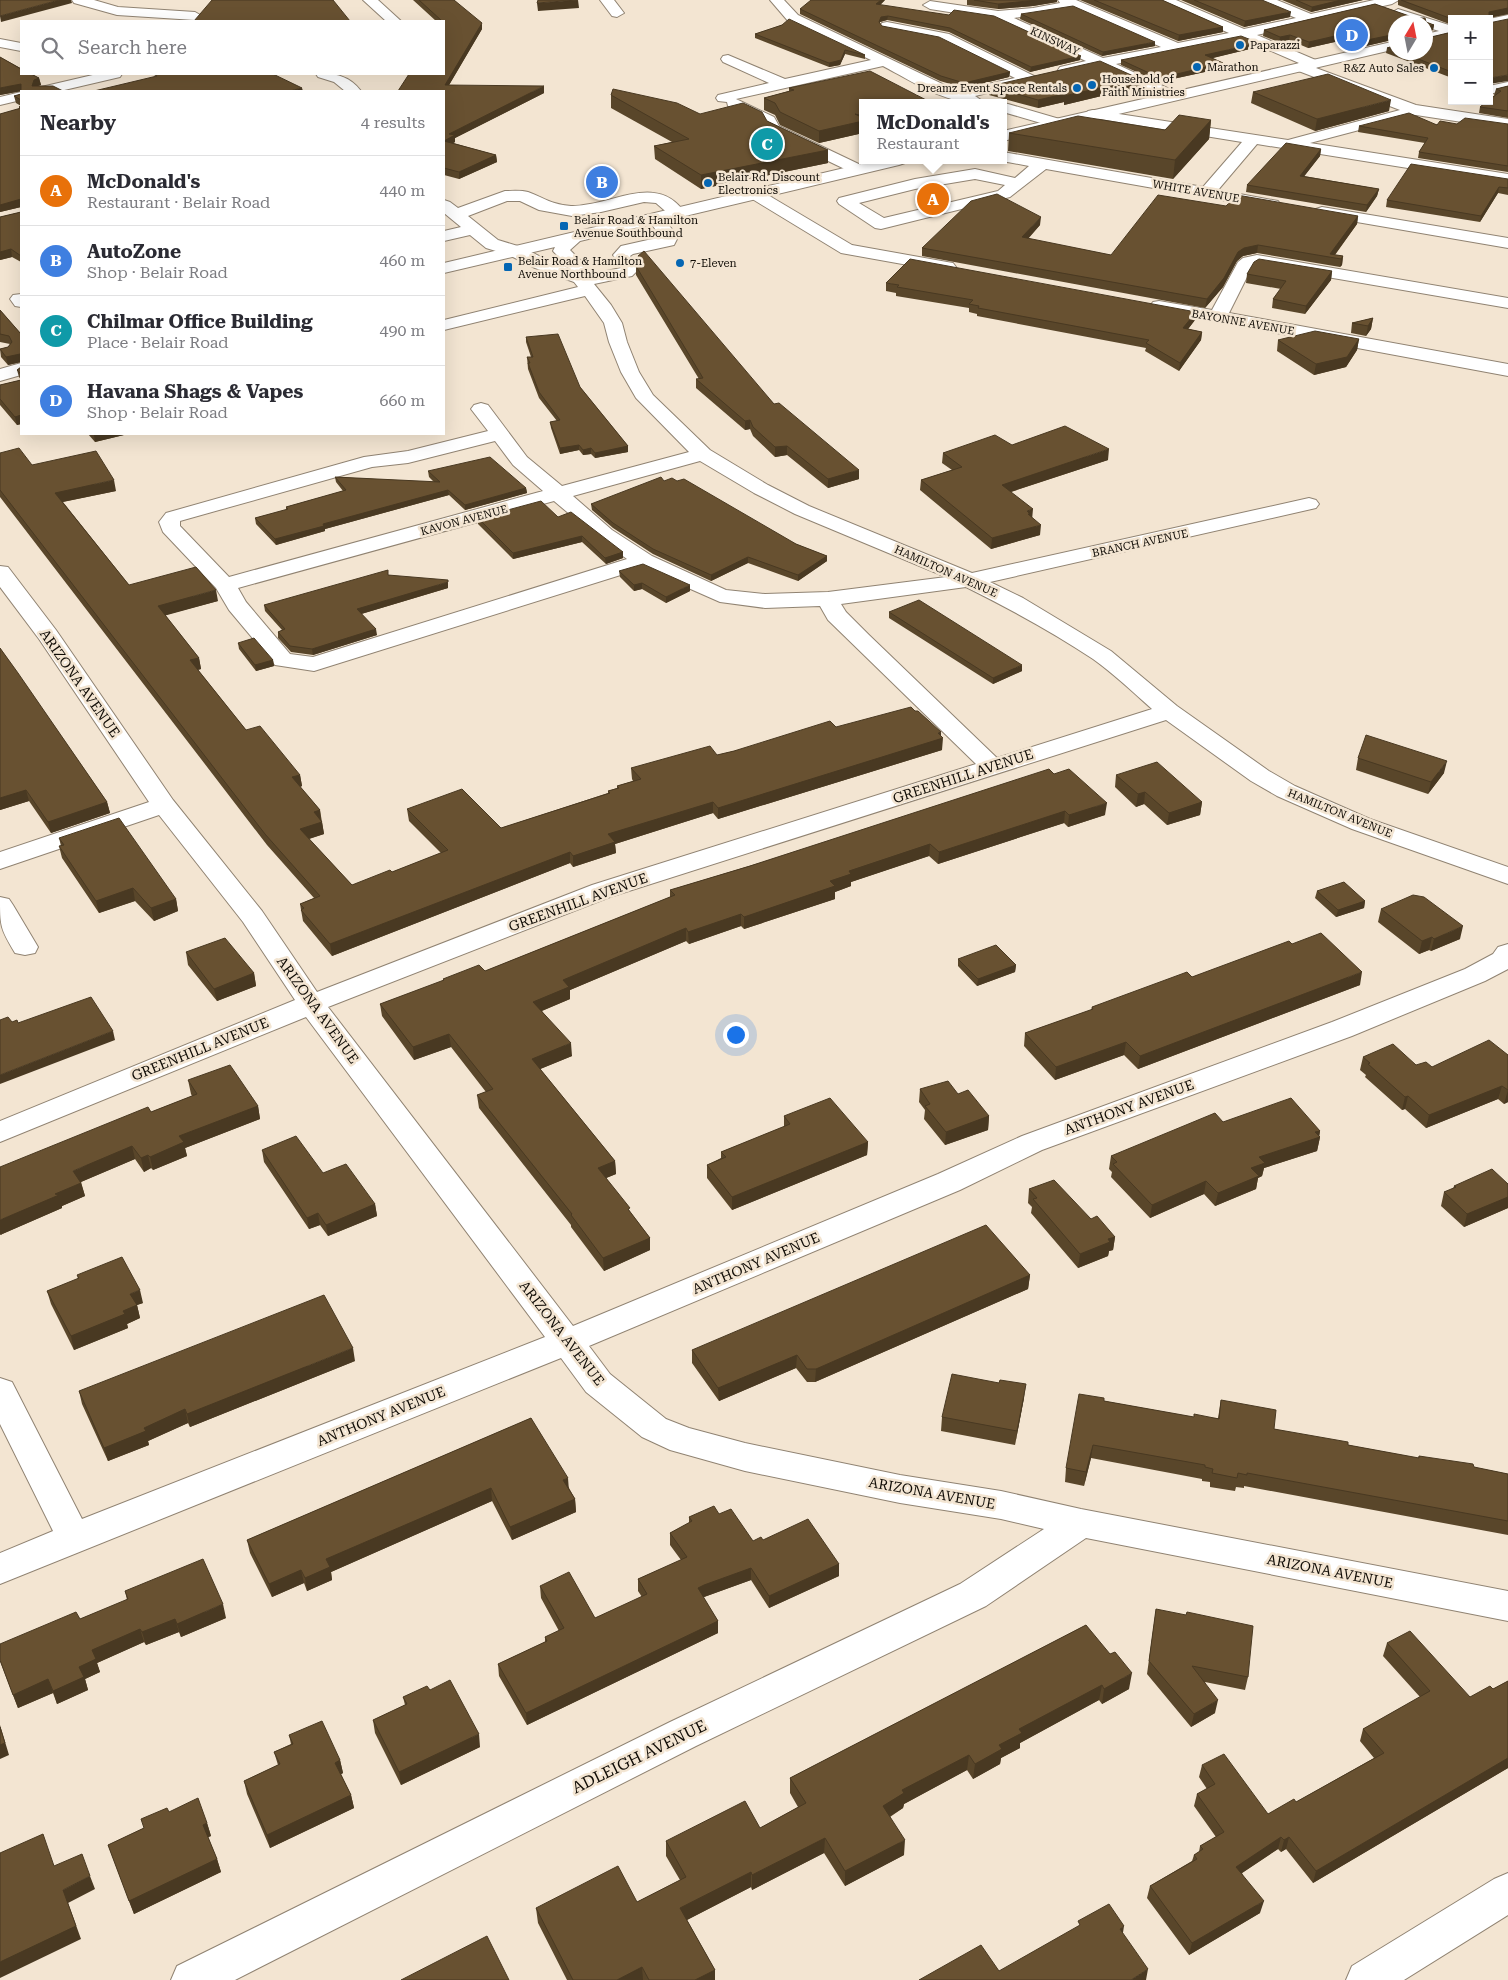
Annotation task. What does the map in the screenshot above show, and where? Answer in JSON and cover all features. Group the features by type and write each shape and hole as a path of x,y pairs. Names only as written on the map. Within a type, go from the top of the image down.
{"street":[{"path":"79,0 117,11 195,16"},
{"path":"370,0 393,20"},
{"path":"607,0 617,13"},
{"path":"777,0 793,18 885,61 959,99 1051,73 1311,19 1369,2 1392,0"},
{"path":"1165,0 1242,32 1307,65 1415,110 1508,124"},
{"path":"1265,0 1311,19"},
{"path":"997,15 1033,12 1070,2 1174,47"},
{"path":"1369,2 1448,31"},
{"path":"846,42 912,15 934,3"},
{"name":"KINSWAY","path":"934,3 997,15 1173,96"},
{"path":"1493,22 1508,19"},
{"path":"887,26 944,37 1029,79"},
{"path":"1433,36 1448,33"},
{"path":"0,43 20,47"},
{"path":"1007,132 1058,123 1388,47"},
{"path":"728,59 781,83"},
{"path":"859,170 773,129 769,120 723,98 781,83 885,61"},
{"path":"46,90 111,75"},
{"path":"326,75 357,87"},
{"path":"1493,89 1508,86"},
{"path":"0,102 20,96"},
{"path":"1285,145 1448,101"},
{"path":"1007,108 1058,123"},
{"path":"1094,114 1508,179"},
{"path":"1208,193 1252,140"},
{"name":"WHITE AVENUE","path":"1007,158 1508,242"},
{"path":"445,268 882,164 915,184"},
{"path":"1018,183 975,174 915,184 845,201 881,224 1004,194 1018,183 1041,164"},
{"path":"755,194 847,249 964,270"},
{"path":"450,210 505,196 523,196 545,207 572,211 601,207 644,197 660,198 677,213"},
{"path":"450,210 492,244 515,251 584,283"},
{"path":"445,325 626,272 630,269 622,254 627,250 668,241 670,237 655,218"},
{"path":"445,236 473,229"},
{"name":"HAMILTON AVENUE","path":"574,237 565,244 561,251 576,265 584,283 613,323 618,342 630,372 646,398 703,454 761,489 802,510 970,580 1074,637 1103,656 1169,711 1260,776 1286,791 1361,824 1508,876"},
{"path":"1218,317 1244,266 1249,262 1257,260 1508,303"},
{"name":"BAYONNE AVENUE","path":"1140,303 1508,370"},
{"path":"0,374 20,369"},
{"name":"BRANCH AVENUE","path":"482,409 520,460 605,534 644,562 720,595 734,598 765,601 828,599 970,580 1309,504"},
{"path":"501,434 408,456 371,461 173,517 169,522 170,528 225,585 237,605 283,660 314,664 644,562"},
{"name":"KAVON AVENUE","path":"225,585 703,454"},
{"name":"ARIZONA AVENUE","path":"0,572 48,636 164,805 253,917 311,1004 598,1383 654,1428 682,1440 745,1457 900,1489 1001,1505 1081,1523 1508,1606"},
{"path":"828,599 836,615 993,767"},
{"name":"GREENHILL AVENUE","path":"0,1132 311,1004 441,955 601,890 1169,711"},
{"path":"0,861 164,805"},
{"path":"0,905 25,947"},
{"name":"ANTHONY AVENUE","path":"0,1569 567,1342 948,1182 1032,1142 1342,1029 1441,989 1475,975 1503,960 1508,953"},
{"path":"0,1391 74,1538"},
{"name":"ADLEIGH AVENUE","path":"192,1980 674,1738 973,1595 1081,1523"},
{"path":"1368,1980 1508,1892"}],"building":[{"path":"0,0 59,0 0,16"},
{"path":"212,0 333,0 349,20 195,20"},
{"path":"419,0 454,0 482,23 445,85 544,86 449,134 455,135 445,140 445,90 399,90 408,75 445,75 445,20 441,20"},
{"path":"538,0 577,0 537,3"},
{"path":"811,0 881,0 876,4 949,15 954,10 994,16 1081,56 1031,67 950,28 888,16 881,17 879,22 882,26 939,37 1010,72 964,83 941,76 800,9"},
{"path":"974,0 1037,0 998,4"},
{"path":"1094,0 1162,0 1223,27 1179,35"},
{"path":"1194,0 1262,0 1291,12 1245,21"},
{"path":"1296,0 1341,0 1312,7"},
{"path":"1401,0 1508,0 1508,8 1489,12 1489,15 1448,15 1448,18"},
{"path":"1375,4 1406,15 1388,15 1388,36 1367,40 1348,33 1309,42 1290,35 1280,37 1264,30"},
{"path":"1073,6 1155,42 1103,52 1021,14"},
{"path":"789,19 865,55 845,50 841,60 829,63 755,34 782,25"},
{"path":"1508,19 1508,75 1493,78 1493,60 1493,22"},
{"path":"1448,33 1448,70 1421,60 1433,60 1433,37"},
{"path":"1241,36 1259,43 1205,55 1223,63 1160,78 1121,60"},
{"path":"0,57 20,68 20,75 33,75 39,78 34,80 32,86 53,86 61,90 21,90 21,84 0,88"},
{"path":"1100,61 1140,79 1038,100 990,86"},
{"path":"870,71 924,99 859,99 859,115 855,114 859,116 859,122 819,131 780,112 775,103 764,98 794,90 789,88"},
{"path":"1328,74 1391,100 1317,119 1253,92"},
{"path":"155,75 275,75 302,88 294,90 98,90 157,76"},
{"path":"1508,86 1508,111 1480,107 1482,105 1493,105 1493,97 1501,91 1496,89"},
{"path":"613,89 677,103 700,114 743,103 762,112 767,121 828,150 701,175 654,146 689,139 611,95"},
{"path":"20,108 20,199 0,205 0,114"},
{"path":"1409,113 1437,125 1440,121 1457,124 1465,118 1508,124 1508,166 1419,152 1428,138 1359,126"},
{"path":"1179,115 1211,120 1175,160 1009,133 1078,116 1165,130"},
{"path":"445,141 496,155 459,172 445,168"},
{"path":"1286,143 1321,149 1300,176 1379,189 1367,205 1247,185"},
{"path":"1411,164 1508,179 1508,188 1499,187 1481,216 1387,200"},
{"path":"997,194 1041,217 1022,237 1111,255 1158,195 1226,206 1237,195 1358,216 1330,254 1343,256 1341,259 1258,245 1244,248 1238,252 1224,278 1207,299 922,248 971,201"},
{"path":"20,212 20,255 11,249 0,252 0,217"},
{"path":"644,251 774,404 779,403 859,470 828,479 787,446 775,447 753,427 750,420 745,421 696,379 703,378 636,266 641,261 638,256"},
{"path":"910,259 1196,312 1183,328 1202,332 1180,363 1146,343 1149,340 978,308 979,306 969,304 973,300 897,287 899,285 886,283"},
{"path":"1259,259 1332,271 1306,306 1273,299 1286,281 1247,274 1254,262"},
{"path":"0,310 20,333 20,354 6,357 0,349 8,347 12,342 9,336 0,334"},
{"path":"1373,318 1368,326 1352,323"},
{"path":"1315,331 1359,339 1347,357 1316,364 1278,340"},
{"path":"558,334 580,387 628,446 595,453 591,448 583,450 579,445 560,448 550,422 560,420 539,392 528,363 530,363 527,357 533,357 526,337"},
{"path":"20,380 20,415 15,417 0,399 0,385"},
{"path":"1065,426 1109,449 1002,485 1033,509 1027,511 1030,514 1028,514 1041,525 992,538 921,480 962,467 943,453 995,435 1012,445"},
{"path":"19,448 32,465 96,451 114,480 55,493 129,585 196,567 216,590 158,606 199,658 190,660 246,730 260,726 300,775 292,777 320,810 314,812 322,822 300,829 352,885 448,850 407,809 462,789 501,828 610,793 608,791 619,788 617,786 641,779 631,768 710,746 717,755 734,751 830,721 836,727 911,707 941,732 938,733 943,738 718,808 713,802 608,834 615,842 573,856 570,852 330,944 301,910 304,908 300,904 320,896 265,834 0,490 0,453"},
{"path":"490,457 526,488 465,505 448,490 275,539 255,518 346,490 335,477 440,482 428,471"},
{"path":"661,477 664,481 672,478 677,481 684,479 796,544 827,556 798,575 748,557 711,575 653,549 613,523 591,504"},
{"path":"541,501 558,517 571,512 623,552 605,558 582,536 513,553 478,518"},
{"path":"643,564 690,585 666,597 642,583 634,585 619,571"},
{"path":"388,570 388,575 448,580 448,582 357,609 376,629 312,649 290,646 278,632 285,629 264,605"},
{"path":"919,600 1022,665 993,678 889,612"},
{"path":"254,638 273,660 255,665 238,643"},
{"path":"0,648 107,802 48,822 26,790 0,798"},
{"path":"1366,735 1447,761 1431,782 1358,758"},
{"path":"1157,762 1202,802 1169,813 1145,792 1138,794 1116,775"},
{"path":"1049,769 1054,774 1069,769 1107,803 1069,815 1065,811 939,852 930,844 849,871 851,874 830,881 835,886 744,917 741,914 688,932 686,928 563,980 569,987 533,1002 571,1043 532,1059 615,1161 598,1168 630,1208 628,1209 650,1238 603,1258 572,1214 477,1095 493,1089 449,1034 413,1047 380,1004 479,965 485,971 675,895 670,890"},
{"path":"119,818 176,899 151,908 133,888 96,901 59,846 64,845 59,838"},
{"path":"1344,882 1365,901 1338,910 1317,891"},
{"path":"1413,895 1424,897 1463,926 1434,939 1432,937 1422,941 1381,909"},
{"path":"1321,933 1362,972 1140,1056 1126,1042 1056,1067 1025,1033 1093,1009 1092,1007 1187,972 1192,977 1289,941 1292,944"},
{"path":"225,938 254,973 214,989 186,952"},
{"path":"996,945 1016,965 978,979 958,959"},
{"path":"91,997 113,1031 0,1075 0,1020 8,1017 12,1022 17,1020 18,1023"},
{"path":"1489,1040 1508,1055 1508,1090 1502,1086 1429,1115 1408,1096 1405,1097 1368,1064 1370,1063 1363,1057 1393,1044 1416,1065 1426,1062 1432,1067"},
{"path":"230,1065 258,1106 179,1136 184,1142 150,1157 148,1155 141,1158 132,1146 73,1171 81,1183 55,1194 59,1195 0,1220 0,1167 148,1107 151,1112 197,1094 188,1080"},
{"path":"948,1081 958,1094 968,1090 989,1116 946,1132 925,1106 930,1104 920,1089"},
{"path":"830,1098 868,1142 732,1197 707,1165 726,1157 721,1152 790,1124 784,1116"},
{"path":"1291,1098 1320,1131 1315,1132 1320,1137 1259,1157 1265,1163 1251,1168 1259,1176 1218,1193 1206,1181 1152,1205 1113,1164 1117,1162 1111,1156 1215,1113 1223,1122"},
{"path":"296,1136 323,1173 346,1164 375,1204 326,1225 318,1213 307,1218 262,1150"},
{"path":"1492,1169 1508,1184 1508,1197 1467,1214 1444,1192 1456,1187 1454,1186"},
{"path":"1054,1180 1091,1219 1097,1216 1115,1237 1108,1239 1110,1242 1080,1254 1033,1199 1037,1198 1029,1189"},
{"path":"986,1225 1030,1275 816,1369 807,1369 797,1355 718,1388 692,1350"},
{"path":"122,1257 140,1290 130,1294 137,1305 123,1311 125,1314 71,1336 47,1291 79,1278 77,1275"},
{"path":"324,1295 353,1348 187,1414 185,1409 144,1428 146,1431 104,1448 79,1391"},
{"path":"952,1374 999,1383 1000,1380 1026,1384 1017,1431 942,1417"},
{"path":"1079,1394 1104,1398 1104,1401 1194,1417 1194,1414 1219,1419 1221,1400 1276,1410 1274,1429 1348,1442 1348,1445 1419,1458 1419,1456 1473,1464 1474,1467 1508,1474 1508,1521 1247,1473 1247,1475 1238,1473 1237,1478 1212,1473 1213,1469 1205,1467 1205,1465 1093,1445 1086,1472 1066,1468"},
{"path":"531,1418 568,1478 563,1480 575,1499 510,1527 491,1488 326,1559 330,1567 305,1578 301,1570 269,1584 247,1540"},
{"path":"714,1506 719,1514 731,1509 753,1541 761,1537 763,1540 808,1519 839,1564 769,1596 751,1568 704,1585 698,1588 718,1621 526,1713 498,1664 547,1641 545,1637 564,1628 540,1586 569,1572 595,1618 647,1594 638,1579 687,1557 670,1533 692,1521 689,1517"},
{"path":"203,1559 223,1604 177,1624 175,1619 142,1632 140,1629 92,1650 96,1659 79,1667 84,1677 53,1691 48,1679 13,1695 0,1660 0,1644 76,1612 80,1619 128,1599 125,1591"},
{"path":"1156,1609 1186,1615 1187,1612 1253,1626 1248,1677 1192,1666 1218,1700 1194,1714 1149,1661"},
{"path":"1086,1625 1110,1654 1115,1652 1132,1673 1104,1689 1102,1685 1019,1729 1022,1733 999,1745 1002,1749 975,1764 969,1755 902,1790 904,1793 883,1806 905,1840 845,1871 825,1838 752,1875 751,1872 680,1908 715,1970 695,1980 649,1980 642,1967 617,1980 573,1980 536,1908 618,1866 637,1902 686,1877 666,1841 745,1801 760,1828 806,1803 790,1778"},
{"path":"1410,1631 1470,1697 1490,1686 1493,1689 1508,1681 1508,1758 1316,1871 1289,1837 1284,1840 1281,1837 1236,1867 1264,1901 1192,1943 1150,1886 1197,1859 1194,1855 1203,1849 1200,1846 1224,1832 1197,1794 1215,1784 1202,1765 1224,1754 1268,1814 1294,1799 1296,1802 1384,1753 1363,1729 1430,1691 1387,1643"},
{"path":"450,1680 479,1734 399,1772 373,1720 407,1704 403,1697 427,1686 430,1690"},
{"path":"322,1721 340,1760 335,1763 351,1795 267,1835 244,1781 280,1764 274,1752 293,1744 289,1735"},
{"path":"0,1727 5,1743 0,1745"},
{"path":"198,1798 207,1823 203,1825 217,1859 129,1901 108,1845 144,1828 141,1819 167,1808 169,1812"},
{"path":"43,1834 54,1866 82,1854 90,1876 63,1890 76,1926 0,1962 0,1853"},
{"path":"1109,1904 1124,1926 1120,1929 1148,1969 1131,1980 919,1980 981,1945 999,1971 1080,1925 1078,1921"},
{"path":"487,1936 509,1980 401,1980"}],"place":[{"name":"Havana Shags & Vapes","path":"1352,35"},
{"name":"Paparazzi","path":"1240,45"},
{"name":"Marathon","path":"1197,67"},
{"name":"R&Z Auto Sales","path":"1434,68"},
{"name":"Household of Faith Ministries","path":"1092,85"},
{"name":"Dreamz Event Space Rentals","path":"1077,88"},
{"name":"Chilmar Office Building","path":"767,144"},
{"name":"AutoZone","path":"602,182"},
{"name":"Belair Rd. Discount Electronics","path":"708,183"},
{"name":"McDonald's","path":"933,199"},
{"name":"Belair Road & Hamilton Avenue Southbound","path":"564,226"},
{"name":"7-Eleven","path":"680,263"},
{"name":"Belair Road & Hamilton Avenue Northbound","path":"508,267"}]}
